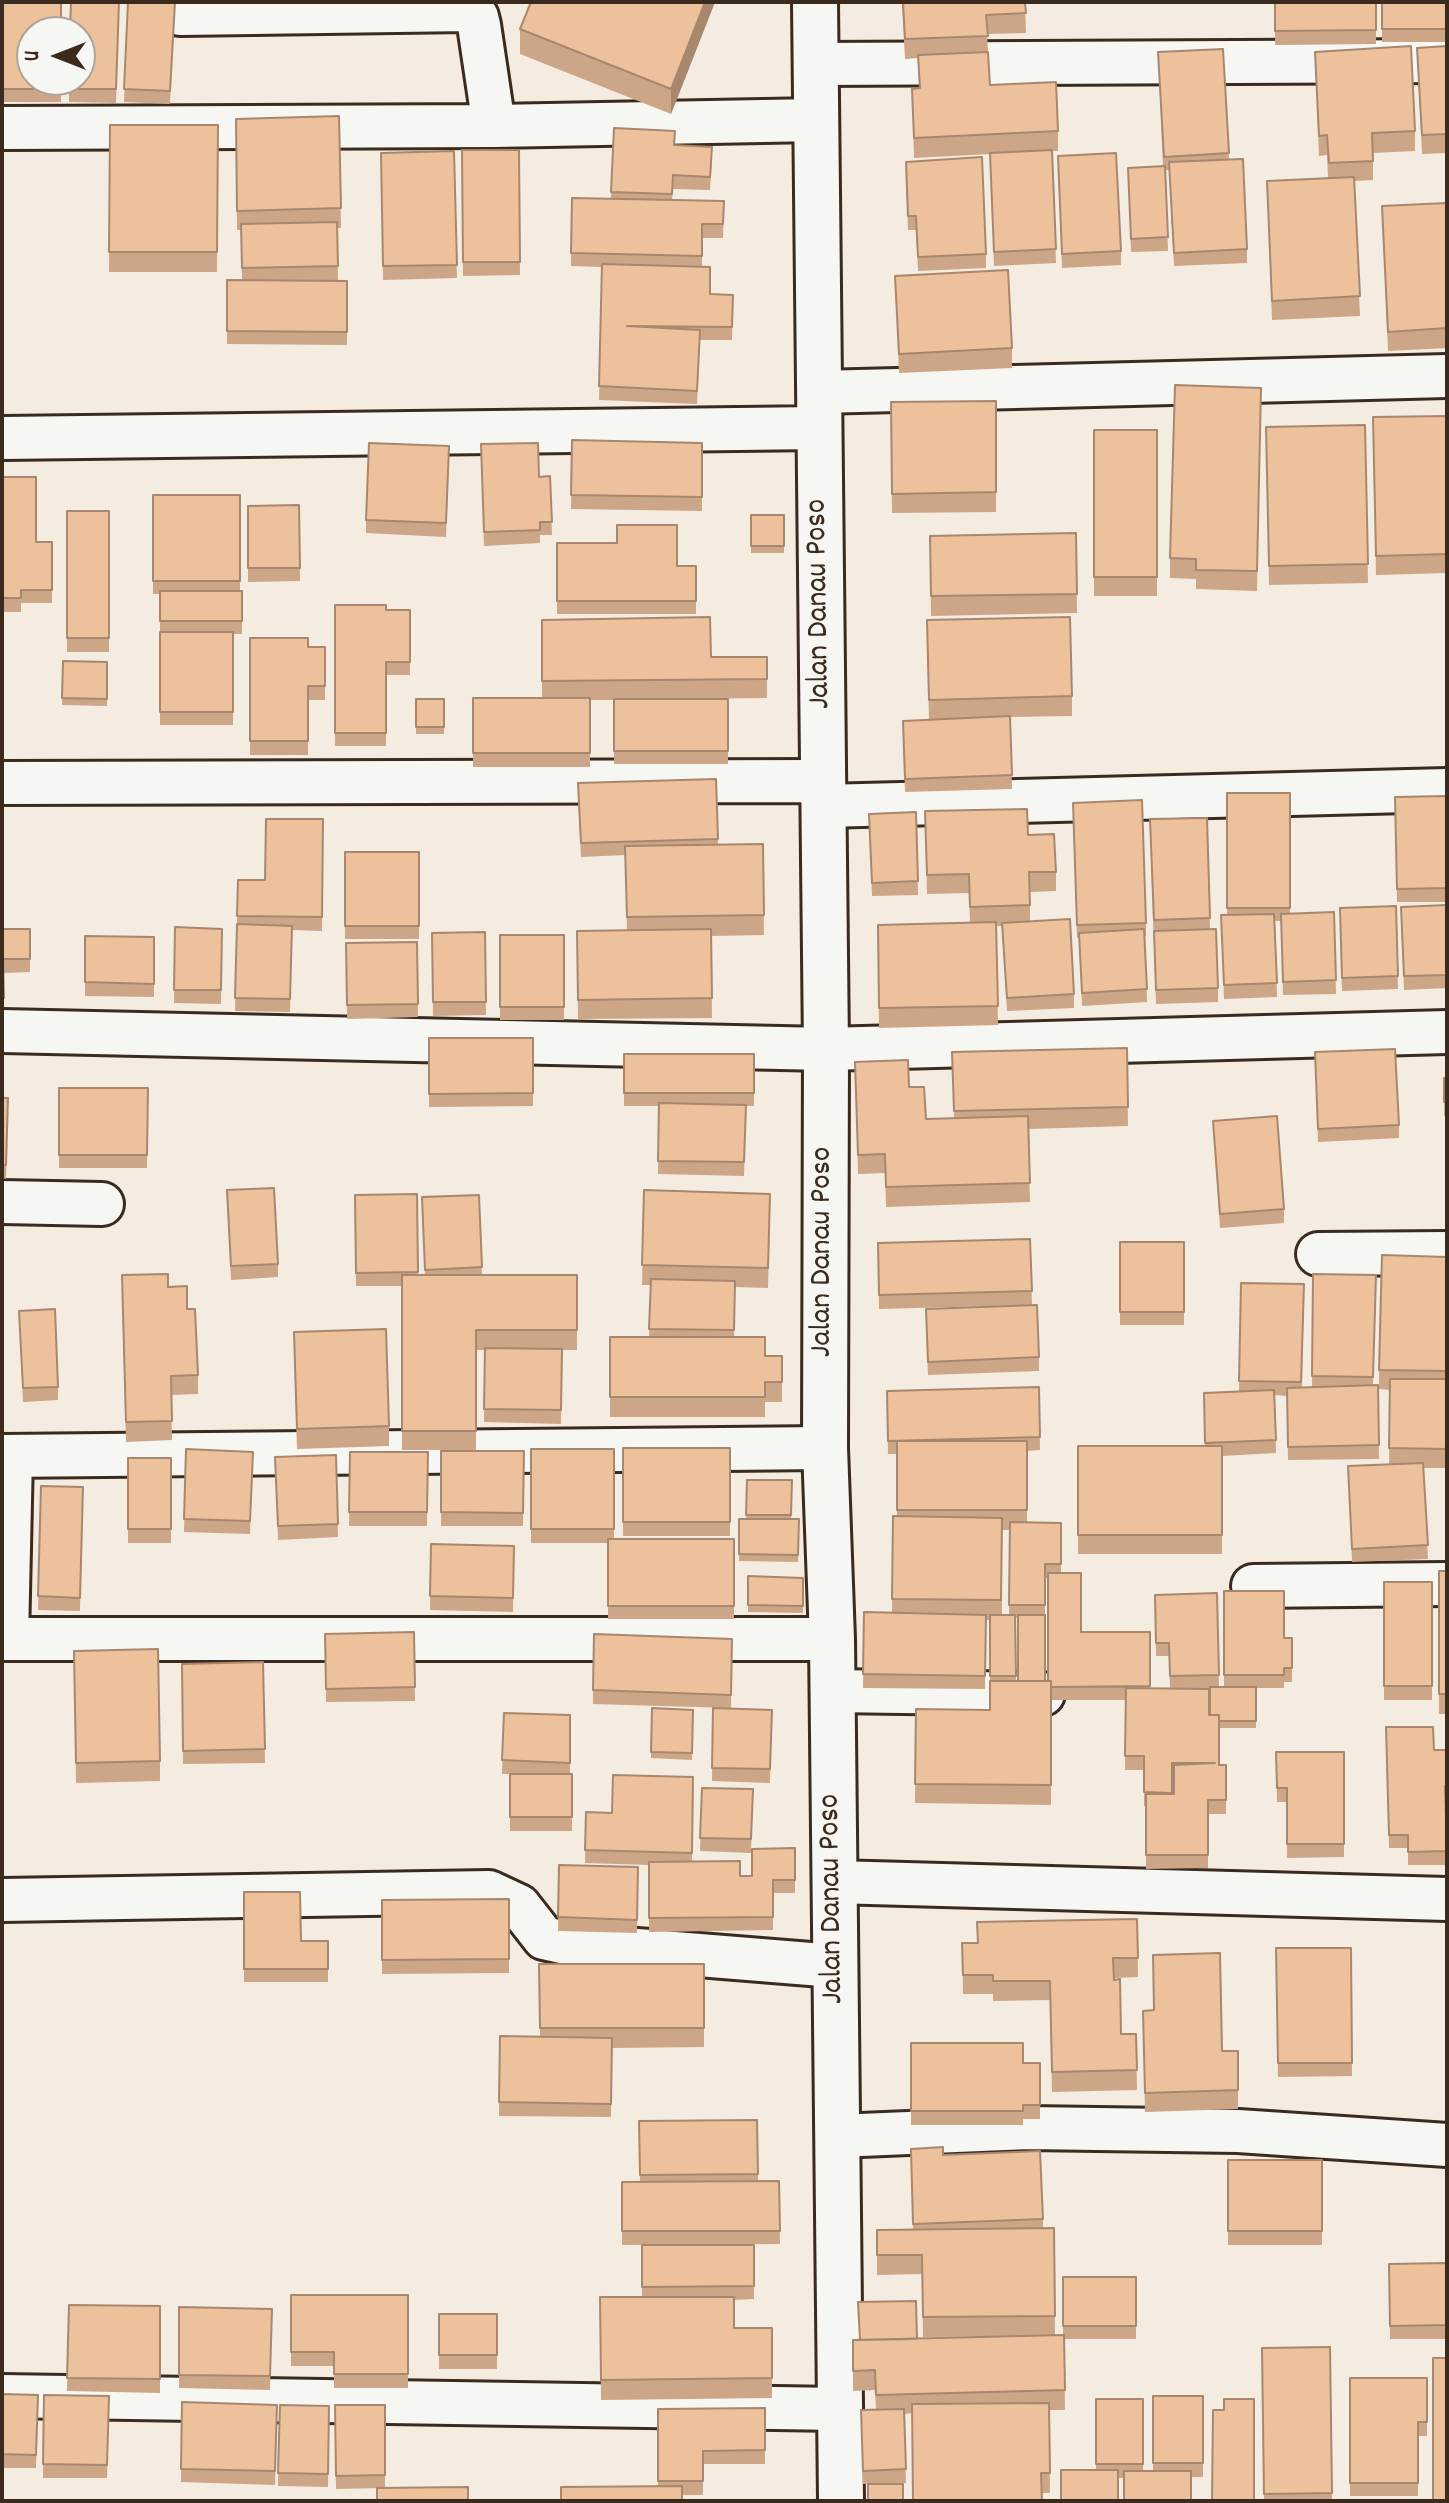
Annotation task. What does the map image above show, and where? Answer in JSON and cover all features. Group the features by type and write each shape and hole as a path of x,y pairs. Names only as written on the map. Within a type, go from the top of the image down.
{"street":[{"name":"Jalan Danau Poso","path":"815,2 826,1049 825,1448 832,1639 841,2501"},
{"path":"180,14 469,10 477,17 479,25 494,126"},
{"path":"816,64 1447,61"},
{"path":"2,128 494,126 817,120"},
{"path":"2,438 819,410 1447,376"},
{"path":"2,783 823,793 1447,790"},
{"path":"2,1031 826,1049 1447,1032"},
{"path":"2,1202 102,1204"},
{"path":"1318,1254 1447,1253"},
{"path":"825,1448 7,1456 4,1639 832,1639"},
{"path":"1253,1586 1447,1584"},
{"path":"832,1691 1043,1694"},
{"path":"834,1882 1447,1899"},
{"path":"2,1900 489,1892 519,1906 544,1938 575,1945 835,1966"},
{"path":"837,2136 1028,2128 1238,2131 1447,2145"},
{"path":"2,2396 839,2409"}],"building":[{"path":"2,2 61,2 61,16 16,16 16,89 2,89"},
{"path":"71,2 119,2 116,89 96,89 96,16 71,16"},
{"path":"128,2 175,2 170,91 124,89"},
{"path":"531,2 705,2 671,89 520,29"},
{"path":"903,2 1025,2 1026,13 986,15 988,36 905,39"},
{"path":"1275,2 1376,2 1376,30 1275,31"},
{"path":"1382,2 1447,2 1447,29 1382,29"},
{"path":"1411,46 1415,131 1372,133 1373,161 1329,163 1327,135 1319,136 1315,52"},
{"path":"1447,46 1447,134 1422,135 1417,48"},
{"path":"1223,49 1229,153 1164,157 1158,52"},
{"path":"988,52 990,85 1056,82 1058,131 914,138 912,89 920,88 918,55"},
{"path":"339,116 341,208 237,211 236,119"},
{"path":"110,125 218,125 217,252 109,252"},
{"path":"614,128 675,131 674,145 712,147 710,177 673,175 672,194 611,192"},
{"path":"462,150 519,150 520,262 463,262"},
{"path":"1052,150 1056,249 994,252 990,153"},
{"path":"454,151 457,265 383,266 381,153"},
{"path":"1116,153 1121,251 1062,254 1058,156"},
{"path":"982,157 986,254 918,257 916,216 908,216 906,162"},
{"path":"1243,159 1247,249 1174,253 1169,162"},
{"path":"1165,166 1168,237 1131,239 1128,168"},
{"path":"1354,177 1360,296 1272,301 1267,181"},
{"path":"572,198 724,201 723,224 702,224 702,256 571,253"},
{"path":"1447,203 1447,328 1388,332 1382,206"},
{"path":"337,222 338,266 242,268 241,224"},
{"path":"602,264 710,267 710,294 733,295 732,327 627,326 700,330 697,391 599,386"},
{"path":"1008,270 1012,348 899,354 895,276"},
{"path":"227,280 347,281 347,332 227,331"},
{"path":"1175,385 1261,388 1257,571 1196,570 1196,559 1170,558"},
{"path":"996,401 996,492 892,494 891,402"},
{"path":"1447,416 1447,554 1376,556 1373,417"},
{"path":"1365,425 1368,564 1269,566 1266,427"},
{"path":"1094,430 1157,430 1157,577 1094,577"},
{"path":"572,440 702,443 702,497 571,495"},
{"path":"369,443 449,446 446,523 366,520"},
{"path":"538,443 539,477 550,476 552,522 540,522 540,530 484,532 481,444"},
{"path":"2,477 36,477 36,542 52,542 52,590 21,590 21,598 2,598"},
{"path":"153,495 240,495 240,581 153,581"},
{"path":"299,505 300,568 248,568 248,506"},
{"path":"67,511 109,511 109,638 67,638"},
{"path":"751,515 784,515 784,546 751,546"},
{"path":"617,525 677,525 677,566 696,566 696,601 557,601 557,543 617,543"},
{"path":"1076,533 1077,594 931,596 930,536"},
{"path":"160,591 242,591 242,621 160,621"},
{"path":"335,605 386,605 386,610 410,610 410,662 386,662 386,733 335,733"},
{"path":"710,617 711,657 767,657 767,679 542,681 542,620"},
{"path":"1070,617 1072,696 929,700 927,620"},
{"path":"160,632 233,632 233,712 160,712"},
{"path":"250,638 308,638 308,647 325,647 325,686 308,686 308,741 250,741"},
{"path":"63,661 107,662 107,699 62,698"},
{"path":"473,698 590,698 590,753 473,753"},
{"path":"416,699 444,699 444,727 416,727"},
{"path":"614,699 728,699 728,751 614,751"},
{"path":"1010,716 1012,775 905,779 903,721"},
{"path":"716,779 718,839 581,843 578,783"},
{"path":"1227,793 1290,793 1290,908 1227,908"},
{"path":"1447,796 1447,888 1397,889 1395,797"},
{"path":"1142,800 1146,923 1077,925 1073,803"},
{"path":"1027,809 1028,835 1054,834 1056,872 1029,872 1030,905 970,907 969,874 927,875 925,811"},
{"path":"916,812 918,881 872,883 869,814"},
{"path":"1207,818 1210,918 1154,920 1150,819"},
{"path":"266,819 323,819 322,917 237,916 238,880 265,880"},
{"path":"763,844 764,915 627,917 625,846"},
{"path":"345,852 419,852 419,926 345,926"},
{"path":"1447,905 1447,975 1404,976 1401,907"},
{"path":"1396,906 1398,976 1342,978 1340,908"},
{"path":"1334,912 1336,980 1283,982 1281,914"},
{"path":"1274,914 1277,983 1224,985 1221,915"},
{"path":"1070,919 1074,994 1007,998 1002,923"},
{"path":"996,922 998,1006 879,1008 878,925"},
{"path":"237,924 292,926 290,999 235,998"},
{"path":"175,927 222,929 221,990 174,990"},
{"path":"2,929 30,929 30,959 3,959 4,998 2,998"},
{"path":"711,929 712,998 578,1000 577,931"},
{"path":"1144,929 1147,989 1082,993 1079,933"},
{"path":"1216,929 1218,988 1156,990 1154,931"},
{"path":"485,932 486,1002 433,1002 432,933"},
{"path":"500,935 564,935 564,1007 500,1007"},
{"path":"85,936 154,937 154,984 85,982"},
{"path":"417,942 418,1004 347,1005 346,943"},
{"path":"429,1038 533,1038 533,1093 429,1094"},
{"path":"1127,1048 1128,1107 954,1111 952,1052"},
{"path":"1395,1049 1399,1125 1318,1129 1315,1052"},
{"path":"624,1054 754,1054 754,1093 624,1093"},
{"path":"908,1060 909,1087 924,1087 926,1119 1028,1116 1030,1183 886,1187 885,1154 858,1155 855,1062"},
{"path":"1444,1078 1447,1078 1447,1102 1444,1102"},
{"path":"59,1088 148,1088 147,1155 59,1155"},
{"path":"2,1098 8,1098 6,1165 2,1165"},
{"path":"659,1103 746,1105 744,1162 658,1161"},
{"path":"1277,1116 1284,1209 1220,1214 1213,1121"},
{"path":"274,1188 278,1264 231,1266 227,1190"},
{"path":"644,1190 770,1194 768,1268 642,1265"},
{"path":"417,1194 418,1272 356,1273 355,1195"},
{"path":"479,1195 482,1267 425,1270 422,1197"},
{"path":"1030,1239 1032,1291 879,1295 878,1243"},
{"path":"1120,1242 1184,1242 1184,1312 1120,1312"},
{"path":"1382,1255 1447,1257 1447,1371 1379,1370"},
{"path":"168,1274 168,1287 187,1286 187,1309 195,1309 198,1375 171,1376 172,1421 126,1422 122,1275"},
{"path":"1313,1274 1376,1275 1373,1377 1312,1376"},
{"path":"402,1275 577,1275 577,1330 476,1330 476,1431 402,1431"},
{"path":"651,1279 735,1281 734,1330 649,1329"},
{"path":"1241,1283 1304,1284 1301,1382 1239,1381"},
{"path":"1037,1305 1039,1357 928,1362 926,1309"},
{"path":"55,1309 58,1387 23,1388 19,1311"},
{"path":"386,1329 389,1426 297,1429 294,1332"},
{"path":"610,1337 765,1337 765,1356 782,1356 782,1382 765,1382 765,1397 610,1397"},
{"path":"485,1348 562,1349 561,1410 484,1409"},
{"path":"1390,1379 1447,1379 1447,1449 1389,1448"},
{"path":"1378,1385 1379,1445 1288,1447 1287,1388"},
{"path":"1039,1387 1040,1437 888,1441 887,1391"},
{"path":"1274,1390 1276,1440 1205,1443 1204,1393"},
{"path":"897,1441 1027,1441 1027,1510 897,1510"},
{"path":"1078,1446 1222,1446 1222,1535 1078,1535"},
{"path":"623,1448 730,1448 730,1522 623,1522"},
{"path":"186,1449 253,1452 250,1521 184,1519"},
{"path":"531,1449 614,1449 614,1529 531,1529"},
{"path":"441,1451 524,1451 523,1513 441,1512"},
{"path":"350,1452 428,1452 427,1512 349,1512"},
{"path":"336,1455 338,1524 278,1526 275,1457"},
{"path":"128,1458 171,1458 171,1529 128,1529"},
{"path":"1423,1463 1428,1545 1352,1549 1348,1466"},
{"path":"747,1480 792,1480 791,1515 746,1515"},
{"path":"41,1486 83,1487 80,1598 38,1596"},
{"path":"893,1516 1002,1518 1001,1600 892,1599"},
{"path":"739,1519 799,1519 798,1555 739,1554"},
{"path":"1010,1522 1061,1523 1061,1564 1045,1564 1045,1605 1009,1605"},
{"path":"608,1539 734,1539 734,1606 608,1606"},
{"path":"431,1544 514,1546 513,1598 430,1596"},
{"path":"1439,1571 1447,1571 1447,1694 1439,1694"},
{"path":"1048,1573 1081,1573 1081,1632 1150,1632 1150,1686 1051,1687 1051,1681 1048,1681"},
{"path":"748,1576 803,1578 803,1606 748,1605"},
{"path":"1384,1582 1432,1582 1432,1686 1384,1686"},
{"path":"1224,1591 1284,1591 1284,1638 1292,1638 1292,1668 1284,1668 1284,1675 1224,1675"},
{"path":"1217,1593 1219,1675 1170,1676 1169,1643 1156,1643 1155,1595"},
{"path":"864,1612 986,1615 985,1676 863,1674"},
{"path":"990,1615 1015,1615 1016,1676 990,1676"},
{"path":"1018,1615 1045,1615 1045,1681 1018,1681"},
{"path":"414,1632 415,1687 326,1689 325,1634"},
{"path":"594,1634 732,1639 731,1695 593,1690"},
{"path":"158,1649 160,1761 76,1763 74,1651"},
{"path":"263,1662 265,1749 183,1751 182,1664"},
{"path":"990,1681 1051,1681 1051,1785 915,1784 916,1709 990,1710"},
{"path":"1210,1687 1256,1687 1256,1721 1219,1721 1219,1715 1210,1715"},
{"path":"1126,1688 1209,1689 1209,1715 1219,1715 1219,1765 1226,1765 1226,1800 1208,1800 1208,1855 1146,1855 1146,1794 1174,1794 1174,1765 1215,1763 1172,1763 1172,1793 1144,1792 1144,1756 1125,1756"},
{"path":"652,1708 693,1710 692,1753 651,1752"},
{"path":"713,1708 772,1710 770,1769 712,1768"},
{"path":"504,1713 570,1715 570,1763 502,1760"},
{"path":"1386,1727 1433,1727 1434,1750 1447,1750 1447,1851 1408,1852 1408,1835 1389,1835"},
{"path":"1276,1752 1344,1752 1344,1844 1287,1844 1287,1788 1277,1788"},
{"path":"510,1774 572,1774 572,1817 510,1817"},
{"path":"613,1775 693,1777 692,1853 585,1850 586,1812 612,1813"},
{"path":"702,1788 753,1789 751,1839 700,1838"},
{"path":"795,1848 795,1880 773,1880 773,1917 649,1918 649,1862 740,1861 740,1876 752,1876 752,1849"},
{"path":"559,1865 638,1867 637,1920 558,1917"},
{"path":"244,1892 300,1892 301,1941 328,1941 328,1969 244,1969"},
{"path":"509,1899 509,1959 382,1960 382,1900"},
{"path":"1137,1919 1138,1958 1113,1958 1114,1980 1120,1979 1121,2034 1136,2034 1137,2070 1052,2072 1050,1981 993,1981 993,1975 963,1975 962,1943 978,1943 977,1922"},
{"path":"1276,1948 1351,1948 1352,2063 1278,2063"},
{"path":"1220,1953 1222,2051 1238,2051 1238,2090 1145,2093 1143,2011 1154,2010 1153,1955"},
{"path":"539,1964 704,1964 704,2028 540,2028"},
{"path":"500,2036 612,2038 611,2104 499,2102"},
{"path":"911,2043 1023,2043 1023,2063 1040,2063 1040,2105 1023,2105 1023,2111 911,2111"},
{"path":"757,2120 758,2174 640,2175 639,2121"},
{"path":"943,2147 943,2155 1040,2151 1043,2219 913,2224 911,2149"},
{"path":"1228,2160 1322,2160 1322,2231 1228,2231"},
{"path":"779,2181 780,2231 622,2231 622,2182"},
{"path":"1054,2228 1055,2316 923,2317 922,2255 877,2255 877,2230"},
{"path":"642,2245 754,2245 754,2286 642,2287"},
{"path":"1447,2263 1447,2325 1390,2326 1389,2264"},
{"path":"1063,2277 1136,2277 1136,2326 1063,2326"},
{"path":"291,2295 408,2295 408,2374 334,2374 334,2352 291,2352"},
{"path":"600,2297 734,2297 734,2328 772,2328 772,2378 601,2380"},
{"path":"916,2301 917,2339 860,2340 858,2302"},
{"path":"69,2305 160,2306 160,2379 67,2378"},
{"path":"179,2307 272,2309 270,2376 179,2375"},
{"path":"439,2314 497,2314 497,2355 439,2355"},
{"path":"1064,2335 1065,2390 876,2395 875,2370 853,2371 853,2340"},
{"path":"1330,2347 1332,2493 1264,2494 1262,2348"},
{"path":"1433,2358 1447,2358 1447,2501 1433,2501"},
{"path":"1350,2378 1427,2378 1427,2422 1418,2422 1418,2483 1350,2483"},
{"path":"2,2394 38,2395 36,2455 2,2454"},
{"path":"44,2395 109,2396 107,2465 43,2464"},
{"path":"1153,2396 1203,2396 1203,2463 1153,2463"},
{"path":"1096,2399 1143,2399 1143,2464 1096,2464"},
{"path":"1224,2399 1254,2399 1254,2501 1212,2501 1213,2410 1224,2410"},
{"path":"182,2402 277,2405 275,2471 181,2469"},
{"path":"1049,2403 1050,2473 1041,2473 1042,2501 913,2501 912,2404"},
{"path":"280,2405 329,2406 328,2474 278,2473"},
{"path":"335,2405 385,2405 385,2475 336,2476"},
{"path":"765,2408 765,2450 703,2451 703,2481 658,2481 658,2409"},
{"path":"904,2409 906,2469 863,2471 861,2410"},
{"path":"1061,2470 1118,2470 1118,2501 1061,2501"},
{"path":"1124,2471 1191,2471 1191,2501 1124,2501"},
{"path":"868,2484 903,2484 903,2501 868,2501"},
{"path":"682,2486 682,2501 561,2501 561,2487"},
{"path":"468,2487 468,2501 377,2501 377,2488"}]}
